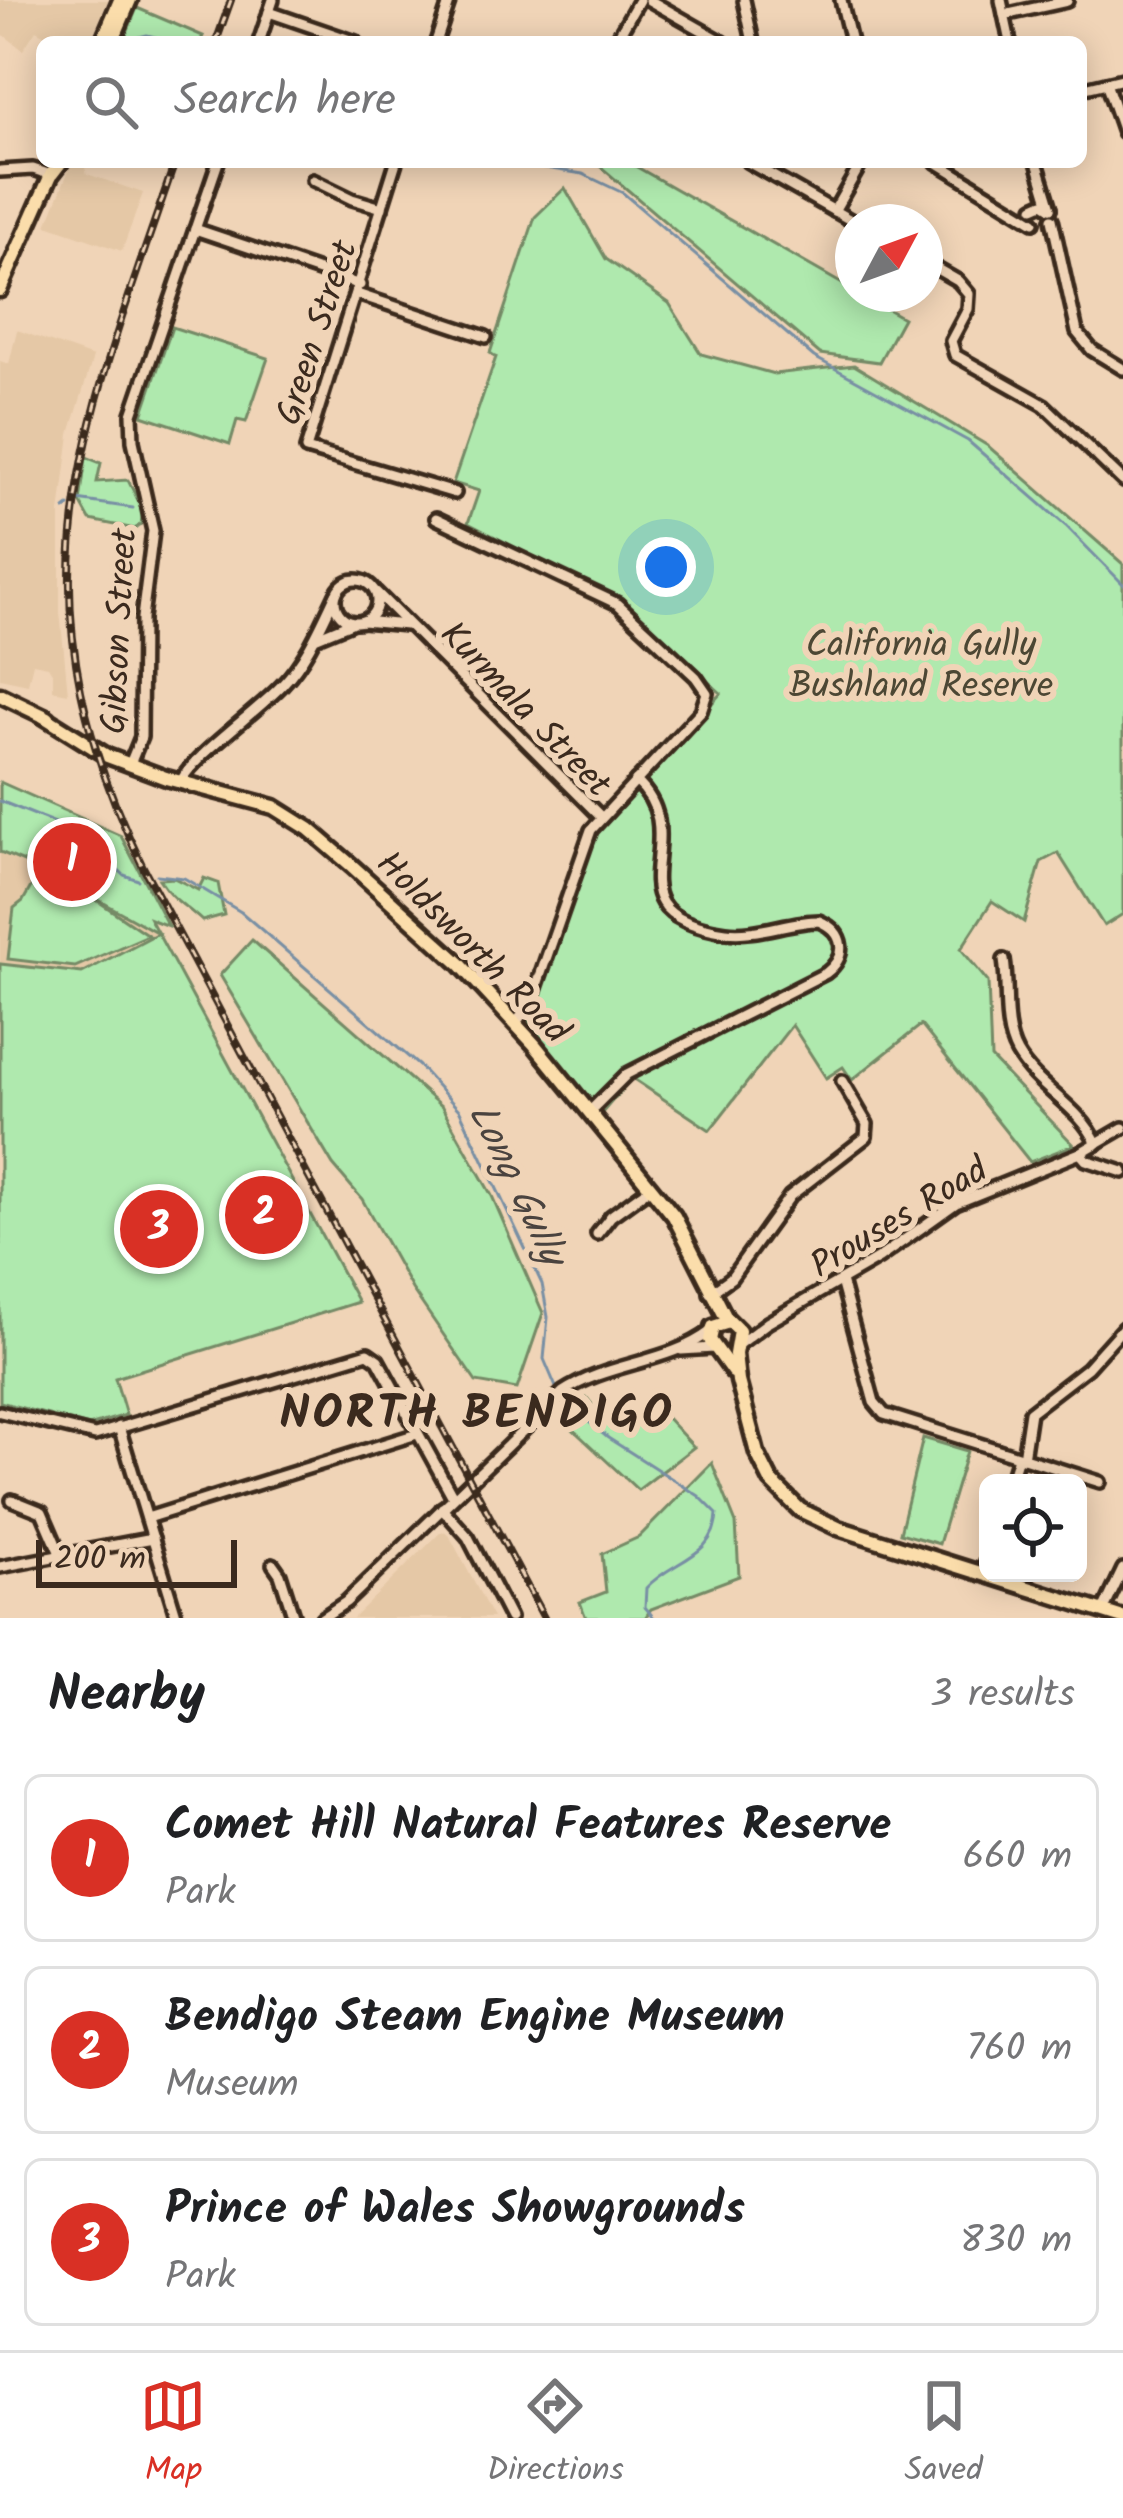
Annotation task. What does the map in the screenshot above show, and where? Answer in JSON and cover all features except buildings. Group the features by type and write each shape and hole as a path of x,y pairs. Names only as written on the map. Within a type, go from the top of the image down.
{"main road":[{"path":"109,36 120,0"},
{"path":"110,36 130,0"},
{"path":"0,290 51,169"},
{"name":"Holdsworth Road","path":"0,695 130,764 265,803 301,823 439,944 516,1022 674,1216 733,1325 738,1345"},
{"name":"Holdsworth Road","path":"712,1293 717,1350"},
{"path":"712,1329 733,1325"},
{"path":"717,1350 729,1352 738,1345"},
{"path":"738,1345 738,1381 761,1463 794,1505 838,1528 979,1573"},
{"path":"717,1350 738,1381"},
{"path":"1008,1582 1123,1618"}],"street":[{"path":"261,36 273,0"},
{"path":"438,36 450,0"},
{"path":"618,36 639,0"},
{"path":"649,0 712,36"},
{"path":"744,0 752,36"},
{"path":"841,0 849,36"},
{"path":"1001,0 1009,36"},
{"path":"1004,15 1067,1"},
{"path":"269,13 338,36"},
{"path":"1087,88 1123,79"},
{"path":"1106,83 1123,132"},
{"path":"216,168 195,229 486,337"},
{"name":"Green Street","path":"394,168 306,449 454,493"},
{"path":"759,168 835,211"},
{"path":"839,204 859,168"},
{"path":"946,168 1037,223 1055,243"},
{"path":"1038,168 1078,336 1099,356 1123,368"},
{"path":"0,171 51,169"},
{"path":"311,180 382,208"},
{"path":"1037,223 1035,206 1042,182"},
{"path":"1012,206 1045,204 1051,213"},
{"path":"1037,223 1051,213"},
{"name":"Gibson Street","path":"130,764 141,737 142,618 153,531 132,430 138,394 195,229"},
{"path":"943,272 969,294 968,309 945,348 1044,405 1123,481"},
{"path":"436,518 618,604 701,682 707,693 705,705 601,817"},
{"path":"181,782 190,766 281,687 313,641 339,587 357,581 376,592 376,609 360,622 327,630 313,641"},
{"name":"Kurmala Street","path":"376,592 601,817 584,844 531,1002 516,1022"},
{"path":"336,594 341,616 360,622"},
{"name":"Kurmala Street","path":"360,622 398,622 415,631"},
{"path":"589,1112 627,1074 826,973 842,951 836,933 819,921 730,933 668,912 656,894 659,813 636,781"},
{"path":"1004,960 1010,1030 1018,1054 1085,1123 1096,1144"},
{"path":"712,1293 731,1278 790,1196 866,1137 867,1124 842,1081"},
{"name":"Prouses Road","path":"738,1345 967,1197 1080,1153 1123,1129"},
{"path":"1080,1153 1086,1160 1123,1172"},
{"path":"596,1234 611,1216 651,1187"},
{"path":"841,1281 872,1398 881,1412 1100,1482"},
{"name":"Prouses Road","path":"733,1325 767,1323"},
{"path":"1014,1474 1030,1412 1087,1369 1123,1328"},
{"path":"322,1618 346,1602 559,1394 600,1372 676,1350 712,1329"},
{"path":"676,1350 717,1350"},
{"path":"0,1412 86,1435 368,1352 376,1358 453,1497"},
{"path":"119,1427 177,1618"},
{"path":"147,1518 417,1434"},
{"path":"12,1500 42,1512 61,1556"},
{"path":"442,1508 468,1538 510,1618"},
{"path":"0,1567 153,1538"},
{"path":"273,1564 294,1618"},
{"path":"1103,1611 1123,1569"}],"shaded area":[{"path":"0,0 108,0 93,36 47,36 36,30 23,50 0,32"},
{"path":"70,168 85,168 87,174 143,193 122,251 47,225"},
{"path":"17,330 93,357 70,434 60,513 60,612 68,693 53,690 48,666 33,663 28,684 0,678 0,361 9,364"},
{"path":"0,846 49,864 158,934 82,973 0,964"},
{"path":"441,1532 448,1533 493,1618 353,1618"}],"green space":[{"path":"137,8 203,36 125,36"},
{"path":"602,168 639,168 835,280 835,312 892,312 903,318 879,362 820,354"},
{"name":"California Gully Bushland Reserve","path":"565,188 606,259 669,303 701,354 774,374 854,365 988,446 1123,564 1123,914 1104,926 1058,853 1041,862 1024,922 992,901 961,949 988,982 991,1058 1074,1145 1030,1162 921,1025 852,1080 843,1067 826,1078 792,1025 710,1130 632,1078 602,1113 529,1023 591,839 721,693 618,600 468,523 479,491 453,483 496,357 490,353 535,217"},
{"path":"172,327 268,358 246,422 237,420 230,444 142,415"},
{"path":"86,457 101,463 97,482 128,480 143,510 135,529 90,520 80,502"},
{"path":"0,782 121,836 168,926 150,919 157,933 86,893 148,935 75,967 8,959 14,908 41,869 0,852"},
{"path":"174,878 198,890 204,878 218,883 224,915 202,921 159,879"},
{"path":"158,933 358,1302 115,1378 126,1415 89,1426 0,1402 0,964 82,973"},
{"path":"252,940 442,1107 492,1196 543,1313 517,1389 476,1382 412,1289 362,1199 333,1165 220,975"},
{"path":"587,1398 607,1423 665,1416 694,1447 638,1490 565,1422"},
{"path":"923,1438 967,1451 939,1544 900,1533"},
{"path":"712,1463 736,1523 739,1576 651,1609 645,1618 586,1618 580,1602 606,1592 602,1554 639,1537"}],"waterway":[{"path":"143,36 151,36"},
{"path":"545,168 583,174 623,193 814,357 968,441 1066,526 1123,584"},
{"path":"77,500 133,508"},
{"path":"65,509 69,506"},
{"name":"Long Gully","path":"0,801 80,833 124,875 138,880"},
{"name":"Long Gully","path":"157,875 184,878 241,912 419,1066 460,1111 542,1284 548,1317 544,1359 558,1392"},
{"name":"Long Gully","path":"563,1400 608,1438 699,1496 717,1514 709,1540 646,1588 645,1607 654,1618"}],"railway":[{"path":"218,36 231,0"},
{"path":"173,168 112,347 74,512 70,594 79,678 102,768 143,867 544,1618"}],"place":[{"name":"Comet Hill Natural Features Reserve","path":"72,862"},
{"name":"Bendigo Steam Engine Museum","path":"264,1215"},
{"name":"Prince of Wales Showgrounds","path":"159,1229"}],"district":[{"name":"NORTH BENDIGO","path":"477,1411"}]}
